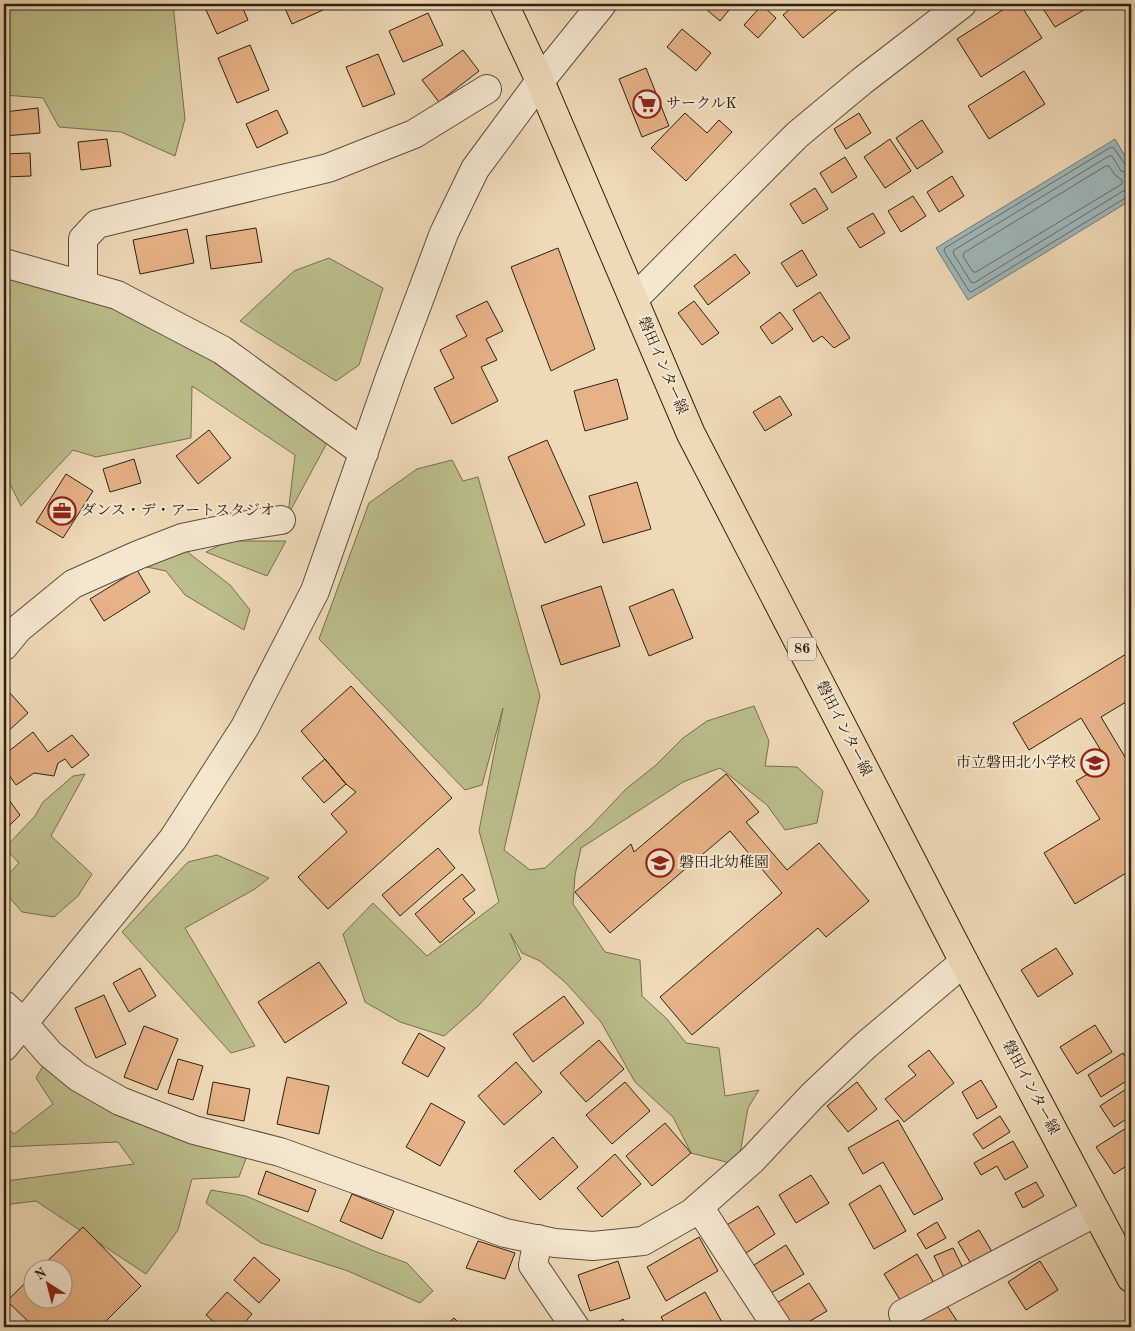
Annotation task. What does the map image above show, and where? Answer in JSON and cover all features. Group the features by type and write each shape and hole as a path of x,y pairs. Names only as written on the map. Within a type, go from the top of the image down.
{"main road":[{"name":"磐田インター線","path":"504,4 540,81 691,434 964,962 1131,1278"}],"street":[{"path":"4,1047 173,839 245,727 315,591 390,377 448,225 475,169 540,81 602,4"},
{"path":"634,299 797,135 862,81 962,4"},
{"path":"83,285 83,239 97,224 328,168 414,134 487,89"},
{"path":"4,263 117,295 222,350 364,453"},
{"path":"4,646 18,629 73,584 182,538 281,520"},
{"path":"4,1005 23,1023 50,1054 78,1077 120,1101 194,1130 280,1152 504,1233 555,1243 593,1246 643,1241 692,1213 752,1160 812,1096 865,1046 964,962"},
{"path":"699,1206 776,1327"},
{"path":"903,1314 1096,1212"},
{"path":"538,1240 534,1265 575,1327"}],"green space":[{"path":"4,4 173,4 185,119 175,156 121,132 59,127 43,98 4,95"},
{"path":"329,258 383,288 359,365 336,381 240,321 294,271"},
{"path":"4,267 83,285 199,345 328,441 288,515 295,455 192,386 191,438 96,457 73,450 21,506 4,472"},
{"path":"452,460 463,481 478,477 540,696 504,850 530,870 545,868 591,826 626,789 656,765 683,738 707,721 754,706 769,741 765,766 797,767 823,791 817,823 785,830 767,805 720,768 683,782 581,848 575,875 573,904 605,952 640,960 642,996 667,1019 686,1043 719,1048 725,1096 759,1090 748,1108 738,1165 691,1153 673,1117 635,1082 601,1022 566,983 540,961 522,953 510,933 521,959 478,1006 444,1036 400,1022 365,1002 343,934 373,903 427,956 499,902 479,831 503,708 482,785 465,790 319,639 369,503 417,469"},
{"path":"228,541 286,541 267,576 206,552"},
{"path":"181,547 230,585 250,610 244,630 185,595 166,571 142,566"},
{"path":"85,774 51,836 92,874 78,896 54,917 22,912 4,891 4,879 19,863 5,848 35,816 43,802 73,776"},
{"path":"217,855 269,878 255,889 185,928 255,1046 231,1053 122,932 188,862"},
{"path":"50,1054 185,1136 251,1145 239,1177 192,1179 178,1230 146,1274 36,1201 11,1204 4,1209 4,1183 6,1181 134,1164 118,1142 4,1147 4,1125 14,1134 53,1104 36,1078"},
{"path":"211,1190 246,1196 374,1251 407,1263 433,1291 420,1303 348,1271 261,1243 206,1203"}],"water":[{"path":"1115,139 1131,166 1131,200 968,300 936,248"}],"building":[{"path":"221,4 241,4 248,20 217,34 206,10"},
{"path":"283,4 321,4 323,10 292,24"},
{"path":"700,4 734,4 720,21"},
{"path":"796,4 844,4 803,38 783,15"},
{"path":"1012,4 1020,4 1042,38 981,77 957,39"},
{"path":"1040,4 1094,4 1055,27"},
{"path":"762,5 776,18 758,38 744,25"},
{"path":"428,13 443,45 403,62 389,31"},
{"path":"682,29 711,53 696,71 667,47"},
{"path":"250,45 269,90 237,103 218,58"},
{"path":"463,50 479,71 439,102 422,80"},
{"path":"378,54 395,94 363,107 346,67"},
{"path":"646,68 669,126 642,137 619,79"},
{"path":"1024,71 1045,104 989,139 968,106"},
{"path":"38,108 40,133 4,136 4,112"},
{"path":"277,110 288,133 257,148 246,124"},
{"path":"685,113 707,133 719,120 732,132 686,181 651,148"},
{"path":"859,113 871,133 846,149 834,129"},
{"path":"922,120 943,152 917,169 896,138"},
{"path":"107,139 111,166 81,170 78,142"},
{"path":"890,139 911,171 885,188 864,157"},
{"path":"30,153 31,176 4,177 4,154"},
{"path":"845,157 857,177 832,193 820,173"},
{"path":"952,176 964,196 939,212 927,192"},
{"path":"815,188 828,209 803,224 790,204"},
{"path":"913,196 926,216 901,232 888,211"},
{"path":"873,213 885,233 860,248 847,228"},
{"path":"256,228 262,262 211,269 206,236"},
{"path":"187,229 194,263 140,274 133,240"},
{"path":"558,248 595,349 551,371 511,267"},
{"path":"802,250 817,275 797,287 781,263"},
{"path":"735,254 750,273 708,305 694,286"},
{"path":"820,292 850,338 834,348 822,336 813,342 793,310"},
{"path":"487,301 503,331 486,339 497,360 481,367 498,401 452,424 434,388 454,378 440,350 467,336 456,316"},
{"path":"694,301 719,333 702,345 678,313"},
{"path":"780,312 793,329 772,344 760,327"},
{"path":"617,379 628,419 585,431 574,391"},
{"path":"780,396 792,415 765,431 753,412"},
{"path":"209,430 231,458 198,484 176,456"},
{"path":"547,440 585,525 545,543 508,457"},
{"path":"134,459 141,483 110,492 103,469"},
{"path":"66,474 93,491 63,538 36,522"},
{"path":"637,482 651,529 603,543 589,496"},
{"path":"137,570 150,592 104,621 90,599"},
{"path":"601,586 620,646 561,665 541,606"},
{"path":"673,589 693,638 649,656 629,607"},
{"path":"1131,651 1131,699 1101,717 1131,767 1131,870 1075,904 1044,853 1100,819 1076,781 1108,762 1081,718 1029,750 1013,723"},
{"path":"351,686 452,798 328,909 298,877 347,832 331,814 356,792 346,784 301,731"},
{"path":"9,692 28,713 4,735 4,696"},
{"path":"33,732 48,752 72,735 89,755 72,768 65,759 58,763 54,776 34,773 16,785 4,768 4,755"},
{"path":"325,759 346,784 324,803 302,778"},
{"path":"726,774 759,812 746,822 787,870 819,843 869,901 826,937 818,928 692,1035 660,997 782,893 730,831 610,933 575,892 631,844 634,852"},
{"path":"4,793 20,815 4,831"},
{"path":"438,848 455,868 400,916 382,895"},
{"path":"462,874 475,890 463,899 475,913 440,943 415,914"},
{"path":"1056,948 1073,974 1038,997 1021,970"},
{"path":"319,962 347,1003 285,1043 258,1002"},
{"path":"140,968 156,996 129,1012 113,983"},
{"path":"104,995 126,1044 96,1058 75,1008"},
{"path":"564,996 584,1023 533,1062 513,1034"},
{"path":"1095,1025 1112,1052 1077,1074 1060,1047"},
{"path":"144,1026 178,1039 157,1090 124,1077"},
{"path":"419,1033 445,1048 428,1077 402,1063"},
{"path":"599,1040 624,1069 586,1102 560,1073"},
{"path":"929,1050 954,1083 904,1122 885,1099 916,1075 908,1066"},
{"path":"1123,1053 1131,1066 1131,1078 1101,1097 1088,1075"},
{"path":"178,1059 203,1066 193,1100 168,1093"},
{"path":"516,1062 542,1092 504,1125 478,1096"},
{"path":"287,1077 329,1086 319,1134 277,1124"},
{"path":"981,1080 997,1107 977,1119 962,1092"},
{"path":"213,1082 250,1089 244,1121 207,1114"},
{"path":"625,1082 650,1111 612,1144 586,1115"},
{"path":"857,1082 877,1109 848,1132 827,1106"},
{"path":"1131,1086 1131,1116 1114,1127 1100,1106"},
{"path":"431,1103 465,1122 440,1166 406,1147"},
{"path":"1000,1116 1010,1132 983,1149 973,1134"},
{"path":"898,1120 943,1199 914,1215 883,1162 863,1174 848,1148"},
{"path":"665,1123 691,1153 652,1186 626,1156"},
{"path":"1131,1125 1131,1163 1114,1174 1096,1147"},
{"path":"553,1137 578,1167 540,1200 514,1171"},
{"path":"1013,1141 1028,1167 1005,1180 997,1166 981,1175 974,1163"},
{"path":"615,1154 641,1184 602,1217 577,1188"},
{"path":"266,1171 316,1190 308,1212 258,1194"},
{"path":"811,1175 829,1203 796,1223 779,1195"},
{"path":"1036,1182 1044,1196 1023,1208 1015,1193"},
{"path":"880,1185 906,1231 874,1249 849,1204"},
{"path":"352,1194 394,1211 382,1239 340,1221"},
{"path":"758,1206 775,1234 743,1255 725,1226"},
{"path":"937,1222 946,1238 926,1249 917,1234"},
{"path":"83,1227 141,1286 100,1327 34,1327 7,1301 22,1286 22,1308 72,1308 72,1258 50,1258"},
{"path":"979,1230 994,1255 973,1267 958,1242"},
{"path":"699,1237 718,1271 666,1301 647,1267"},
{"path":"478,1241 515,1253 505,1279 466,1268"},
{"path":"786,1245 804,1274 771,1293 754,1265"},
{"path":"953,1248 965,1272 946,1281 934,1256"},
{"path":"917,1254 934,1283 902,1303 884,1274"},
{"path":"254,1257 280,1280 259,1303 234,1280"},
{"path":"618,1261 630,1298 590,1311 578,1275"},
{"path":"1040,1261 1058,1290 1026,1310 1008,1282"},
{"path":"809,1283 827,1311 800,1327 792,1327 777,1303"},
{"path":"227,1292 252,1314 241,1327 220,1327 206,1315"},
{"path":"705,1292 722,1322 712,1327 667,1327 661,1317"},
{"path":"944,1301 961,1327 916,1327 912,1321"},
{"path":"454,1318 463,1327 444,1327"},
{"path":"623,1319 628,1327 610,1327"}],"place":[{"name":"サークルK","path":"647,104"},
{"name":"ダンス・デ・アートスタジオ","path":"62,511"},
{"name":"市立磐田北小学校","path":"1095,763"},
{"name":"磐田北幼稚園","path":"660,863"}]}
